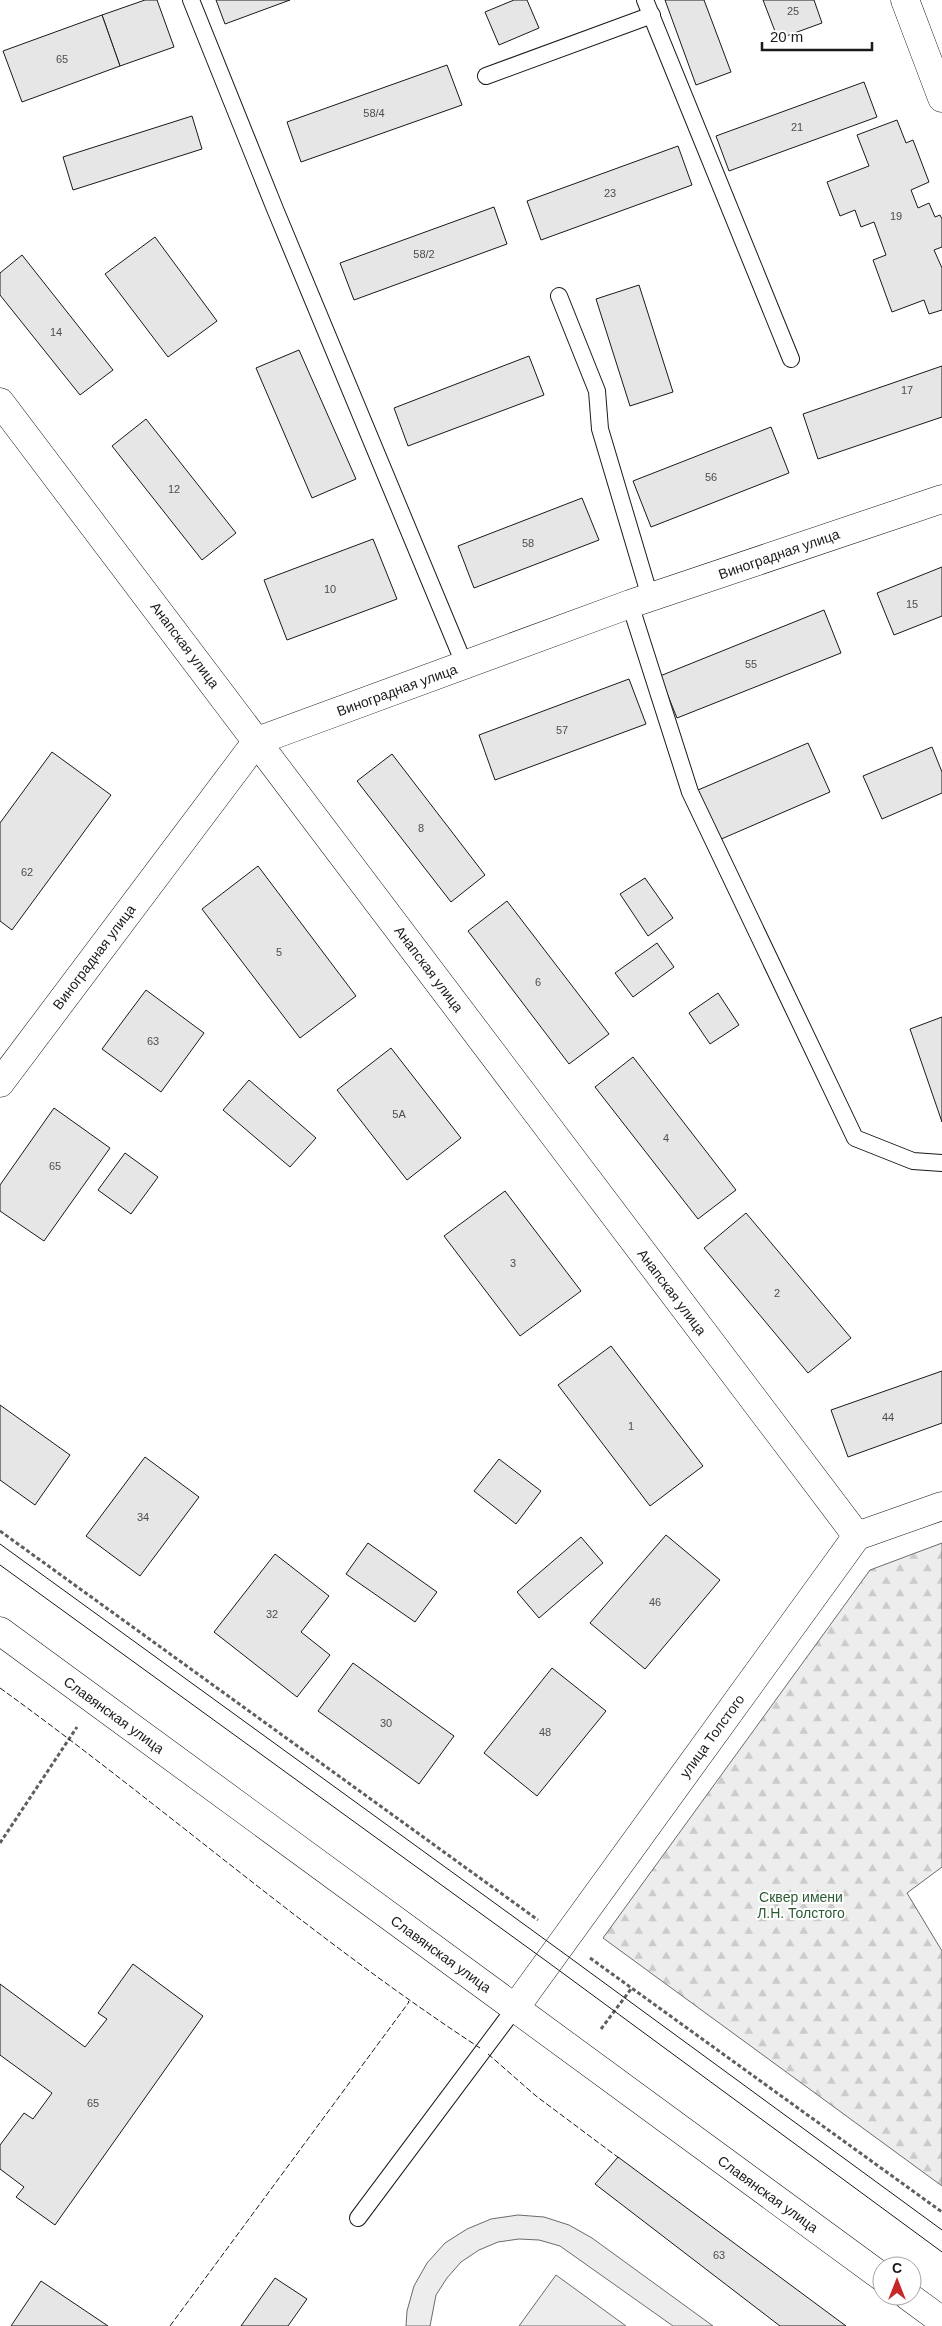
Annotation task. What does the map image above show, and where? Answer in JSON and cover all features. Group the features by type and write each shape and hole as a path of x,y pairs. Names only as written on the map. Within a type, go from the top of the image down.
{"street":[{"path":"905,0 942,98"},
{"name":"Анапская улица","path":"0,402 857,1536"},
{"name":"Виноградная улица","path":"0,1083 257,741 640,601 942,499"},
{"path":"857,1536 942,1506"},
{"name":"улица Толстого","path":"515,2008 857,1536"},
{"name":"Славянская улица","path":"0,1631 872,2270"},
{"path":"922,2306 942,2321"}],"lane":[{"path":"191,0 275,209 465,666"},
{"path":"645,0 791,359"},
{"path":"486,76 652,16"},
{"path":"559,296 597,391 600,429 640,601 690,792 855,1138 913,1161 942,1163"},
{"path":"358,2218 515,2008"}],"path":[{"path":"0,1531 942,2212"},
{"path":"0,1842 78,1725"}],"shaded area":[{"path":"518,2215 544,2217 569,2225 592,2238 713,2326 673,2326 560,2246 539,2240 519,2239 498,2242 479,2250 461,2262 436,2295 430,2326 406,2326 407,2311 414,2286 427,2263 445,2243 467,2229 491,2219"},
{"path":"556,2275 626,2326 519,2326"}],"green space":[{"name":"Сквер имени Л.Н. Толстого","path":"942,1543 942,1867 907,1893 942,1951 942,2186 603,1938 870,1570"}],"building":[{"path":"145,0 157,0 174,47 120,66 102,15"},
{"path":"216,0 290,0 225,24"},
{"path":"514,0 527,0 539,28 499,45 485,12"},
{"path":"665,0 704,0 731,72 696,85"},
{"path":"763,0 814,0 822,23 778,39"},
{"path":"102,15 120,66 22,102 3,51"},
{"path":"447,65 462,105 301,162 287,122"},
{"path":"864,82 877,117 729,171 716,136"},
{"path":"192,116 202,149 73,190 63,157"},
{"path":"897,120 906,143 913,140 929,182 911,190 918,208 929,203 935,217 940,215 942,219 942,247 934,250 942,268 942,310 929,314 924,300 892,312 873,260 886,255 874,222 861,227 855,210 840,216 827,182 869,166 857,135"},
{"path":"678,146 692,185 541,240 527,201"},
{"path":"494,207 507,244 354,300 340,263"},
{"path":"155,237 217,321 168,357 105,274"},
{"path":"22,255 113,370 80,395 0,295 0,273"},
{"path":"639,285 673,392 630,406 596,299"},
{"path":"299,350 356,479 312,498 256,368"},
{"path":"529,356 544,395 408,446 394,408"},
{"path":"942,366 942,417 818,459 803,414"},
{"path":"146,419 236,533 202,560 112,446"},
{"path":"771,427 789,473 651,527 633,481"},
{"path":"582,498 599,540 474,588 458,546"},
{"path":"373,539 397,599 287,640 264,580"},
{"path":"942,567 942,616 894,635 877,593"},
{"path":"824,610 841,653 677,718 660,676"},
{"path":"629,679 646,724 495,780 479,735"},
{"path":"808,743 830,792 719,840 698,790"},
{"path":"932,747 942,772 942,793 882,819 863,776"},
{"path":"52,752 111,795 12,930 0,921 0,823"},
{"path":"392,754 485,875 451,902 357,781"},
{"path":"258,866 356,996 300,1038 202,909"},
{"path":"645,878 673,918 648,936 620,894"},
{"path":"507,901 609,1034 569,1064 468,931"},
{"path":"657,943 674,967 633,997 615,973"},
{"path":"146,990 204,1033 161,1092 102,1049"},
{"path":"718,993 739,1025 710,1044 689,1013"},
{"path":"942,1017 942,1122 910,1029"},
{"path":"391,1048 461,1138 407,1180 337,1090"},
{"path":"633,1057 736,1190 698,1219 595,1087"},
{"path":"249,1080 316,1138 290,1167 223,1110"},
{"path":"54,1108 110,1148 44,1241 0,1211 0,1185"},
{"path":"125,1153 158,1177 131,1214 98,1190"},
{"path":"505,1191 581,1291 520,1336 444,1236"},
{"path":"746,1213 851,1338 808,1373 704,1248"},
{"path":"611,1346 703,1466 650,1506 558,1385"},
{"path":"942,1371 942,1423 848,1457 831,1410"},
{"path":"0,1405 70,1455 35,1505 0,1480"},
{"path":"145,1457 199,1497 140,1576 86,1536"},
{"path":"499,1459 541,1491 516,1524 474,1491"},
{"path":"666,1535 720,1580 645,1669 590,1623"},
{"path":"581,1537 603,1563 539,1618 517,1592"},
{"path":"368,1543 437,1592 415,1622 346,1574"},
{"path":"275,1554 329,1596 301,1632 330,1655 297,1697 214,1632"},
{"path":"353,1663 454,1736 419,1784 318,1711"},
{"path":"552,1668 606,1711 537,1796 484,1753"},
{"path":"133,1964 203,2016 55,2225 16,2197 24,2187 0,2169 0,2145 24,2113 33,2119 52,2093 0,2055 0,1984 85,2047 107,2019 98,2013"},
{"path":"618,2157 846,2326 780,2326 595,2184"},
{"path":"275,2278 307,2299 288,2326 241,2326"},
{"path":"41,2281 108,2326 11,2326"}],"tram line":[{"path":"0,1544 942,2230"},
{"path":"0,1565 549,1963 942,2252"}],"fence":[{"path":"0,1688 120,1778 297,1917 418,2006 480,2048"},
{"path":"170,2326 408,2001"},
{"path":"488,2054 536,2096 619,2158"}]}
